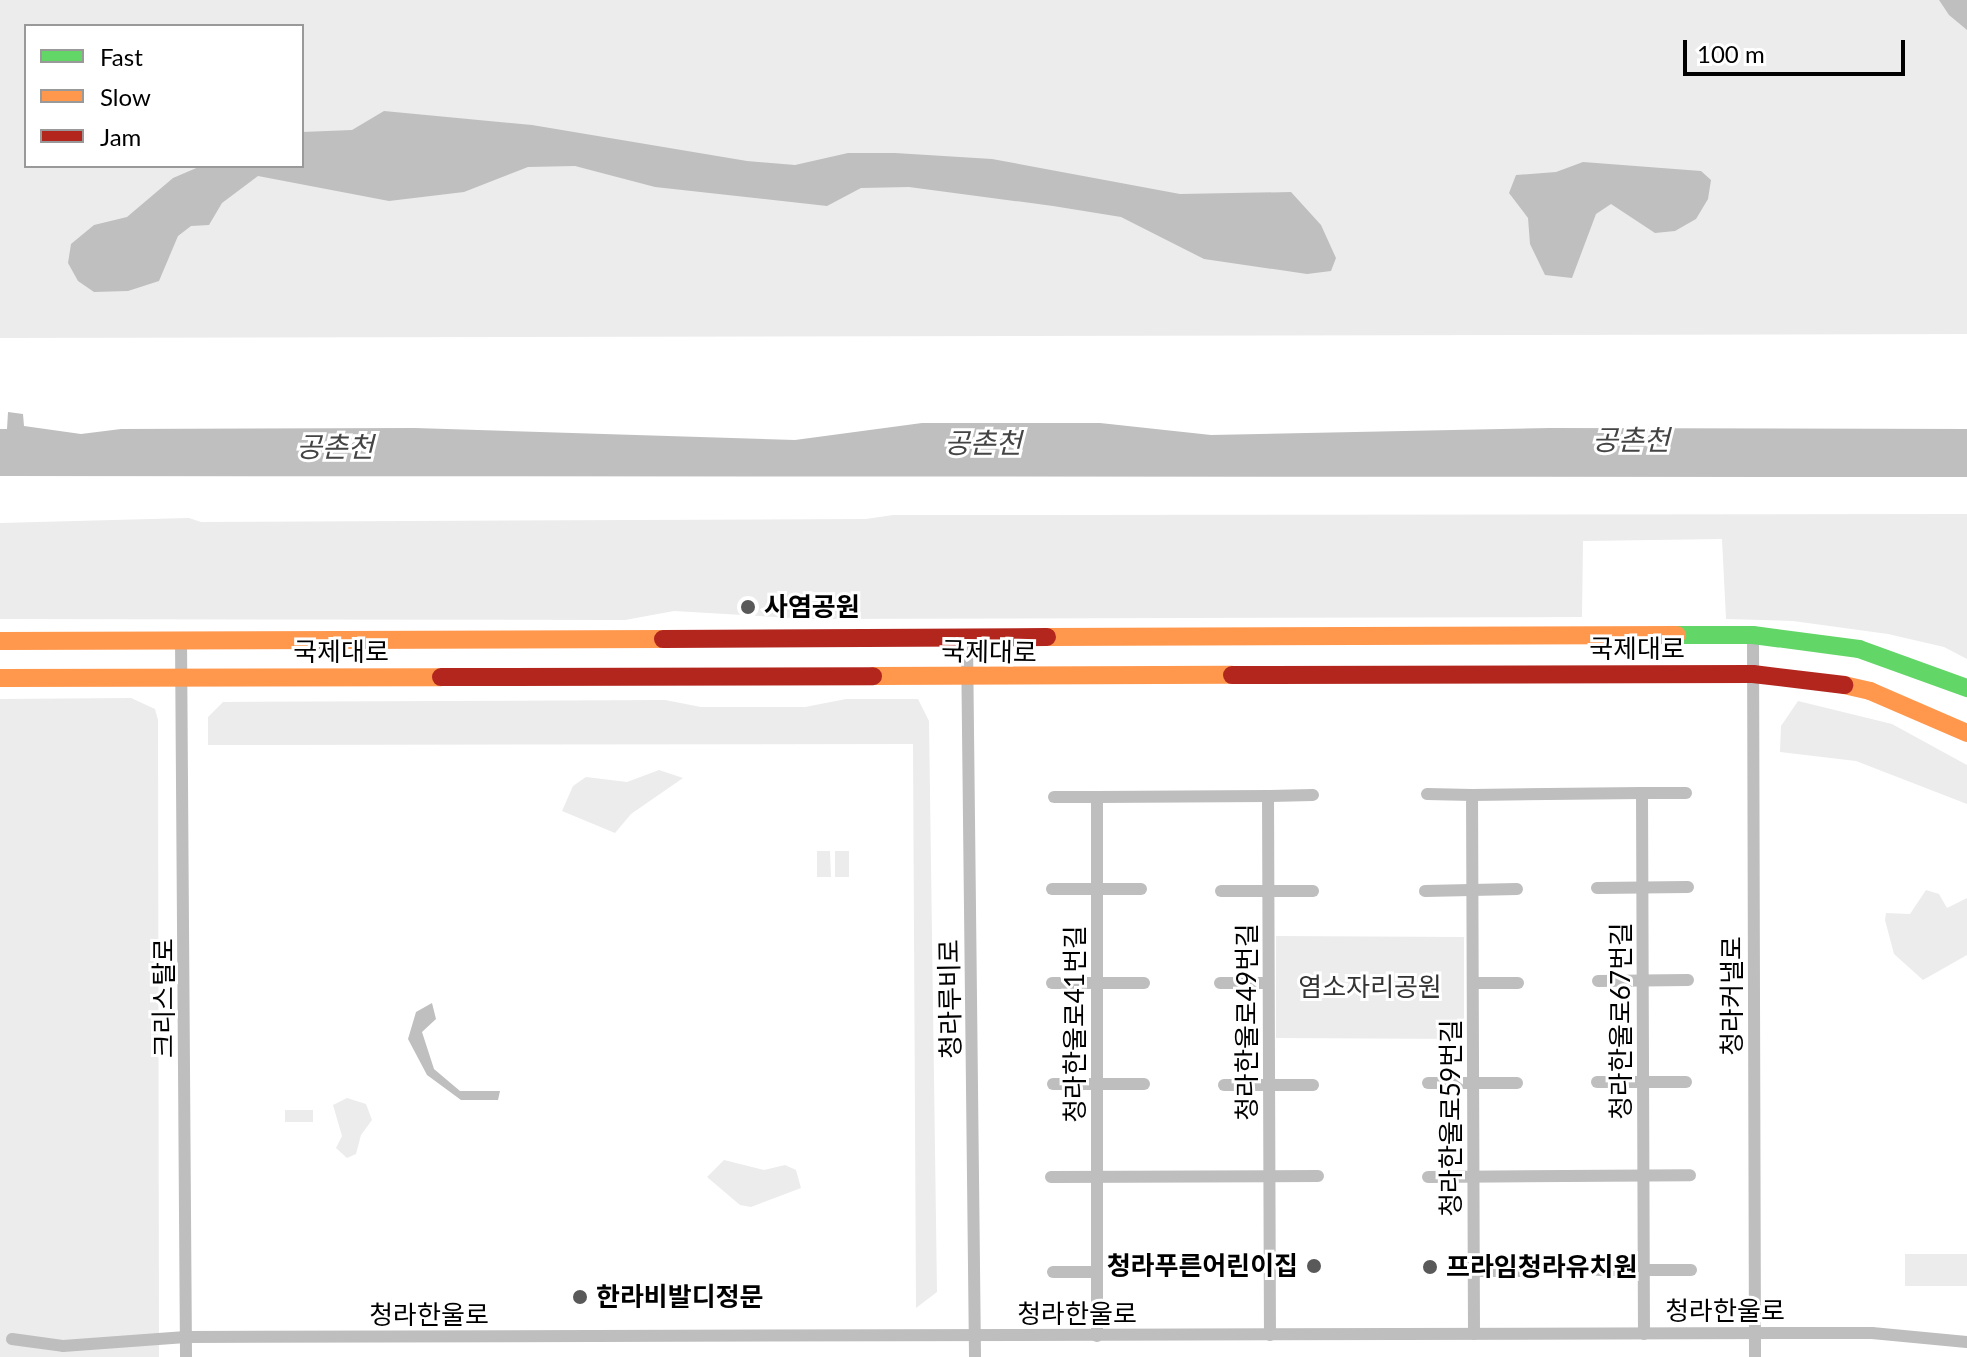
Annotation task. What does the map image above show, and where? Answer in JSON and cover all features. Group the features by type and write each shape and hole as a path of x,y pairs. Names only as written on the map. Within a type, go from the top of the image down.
{"main road":[{"name":"국제대로","path":"0,641 1753,635 1859,649 1967,688"},
{"name":"국제대로","path":"0,678 1753,674 1804,677 1870,691 1967,733"}],"street":[{"name":"청라커낼로","path":"1753,635 1755,1357"},
{"name":"크리스탈로","path":"181,639 186,1357"},
{"name":"청라루비로","path":"967,640 975,1357"},
{"name":"청라한울로67번길","path":"1642,793 1644,1334"},
{"path":"1427,794 1686,793"},
{"path":"1054,797 1313,795"},
{"name":"청라한울로59번길","path":"1472,795 1474,1334"},
{"name":"청라한울로49번길","path":"1268,796 1270,1335"},
{"name":"청라한울로41번길","path":"1097,797 1097,1336"},
{"path":"1597,888 1688,887"},
{"path":"1052,889 1141,889"},
{"path":"1425,891 1517,889"},
{"path":"1221,891 1313,891"},
{"path":"1598,981 1688,980"},
{"path":"1052,983 1144,983"},
{"path":"1220,983 1268,983"},
{"path":"1473,983 1518,983"},
{"path":"1597,1082 1686,1082"},
{"path":"1428,1083 1517,1083"},
{"path":"1053,1084 1144,1084"},
{"path":"1224,1085 1313,1085"},
{"path":"1428,1177 1690,1175"},
{"path":"1051,1177 1318,1176"},
{"path":"1598,1270 1691,1270"},
{"path":"1474,1271 1520,1271"},
{"path":"1053,1272 1097,1272"},
{"name":"청라한울로","path":"12,1339 63,1346 186,1337 1883,1333 1967,1342"}],"green space":[{"path":"0,0 1967,0 1967,334 0,338"},
{"path":"1967,514 1967,659 1944,647 1888,634 1793,621 1726,619 1722,539 1583,541 1582,617 808,619 674,611 625,620 0,619 0,523 189,518 201,522 866,519 893,515"},
{"path":"131,698 155,709 158,720 159,1357 0,1357 0,699"},
{"path":"846,699 918,699 929,721 937,1292 916,1308 913,744 208,745 208,717 223,702 665,700 701,707 805,707"},
{"path":"1798,701 1892,724 1967,765 1967,804 1856,761 1780,752 1781,726"},
{"path":"659,770 683,778 631,814 615,833 562,811 573,786 586,777 627,782"},
{"path":"817,851 830,851 831,877 817,877"},
{"path":"835,851 849,851 849,877 835,877"},
{"path":"1926,890 1939,894 1947,908 1967,898 1967,955 1923,980 1894,954 1885,920 1886,913 1910,914"},
{"name":"염소자리공원","path":"1276,936 1464,937 1464,1039 1276,1038"},
{"path":"347,1098 366,1104 372,1120 361,1135 356,1154 347,1158 336,1148 342,1136 333,1105"},
{"path":"285,1110 313,1110 313,1122 285,1122"},
{"path":"724,1160 764,1170 785,1165 796,1170 801,1188 751,1207 740,1205 707,1177"},
{"path":"1905,1254 1967,1254 1967,1286 1905,1286"}],"water":[{"path":"1939,0 1967,0 1967,30 1949,15"},
{"path":"384,111 532,125 747,161 795,165 848,153 895,153 992,159 1180,194 1291,192 1321,225 1336,258 1331,271 1307,274 1204,259 1121,217 1053,206 909,187 861,188 827,206 655,187 575,166 528,167 464,192 389,201 258,176 222,203 209,225 191,226 178,236 159,281 128,291 94,292 78,281 68,263 71,244 94,225 127,217 173,178 196,168 304,168 304,132 352,130"},
{"path":"1583,162 1701,171 1711,180 1708,199 1696,219 1675,231 1655,233 1611,204 1596,214 1572,278 1545,275 1530,244 1528,218 1509,193 1516,175 1556,172"},
{"name":"공촌천","path":"8,412 23,414 24,426 81,434 121,429 415,428 795,440 922,423 1100,423 1211,435 1550,428 1967,429 1967,477 0,476 0,429 7,429"},
{"path":"432,1003 436,1019 422,1032 434,1069 460,1091 500,1091 498,1100 461,1100 427,1075 408,1039 416,1012"}],"traffic: fast":[{"path":"1677,635 1753,635 1859,649 1967,688"}],"traffic: slow":[{"path":"1047,637 1677,635"},
{"path":"0,641 663,639"},
{"path":"873,676 1232,675"},
{"path":"0,678 441,677"},
{"path":"1844,685 1870,691 1967,733"}],"traffic: jam":[{"path":"663,639 1047,637"},
{"path":"1232,675 1753,674 1844,685"},
{"path":"441,677 873,676"}],"place":[{"name":"사염공원","path":"748,607"},
{"name":"청라푸른어린이집","path":"1314,1266"},
{"name":"프라임청라유치원","path":"1430,1267"},
{"name":"한라비발디정문","path":"580,1297"}]}
